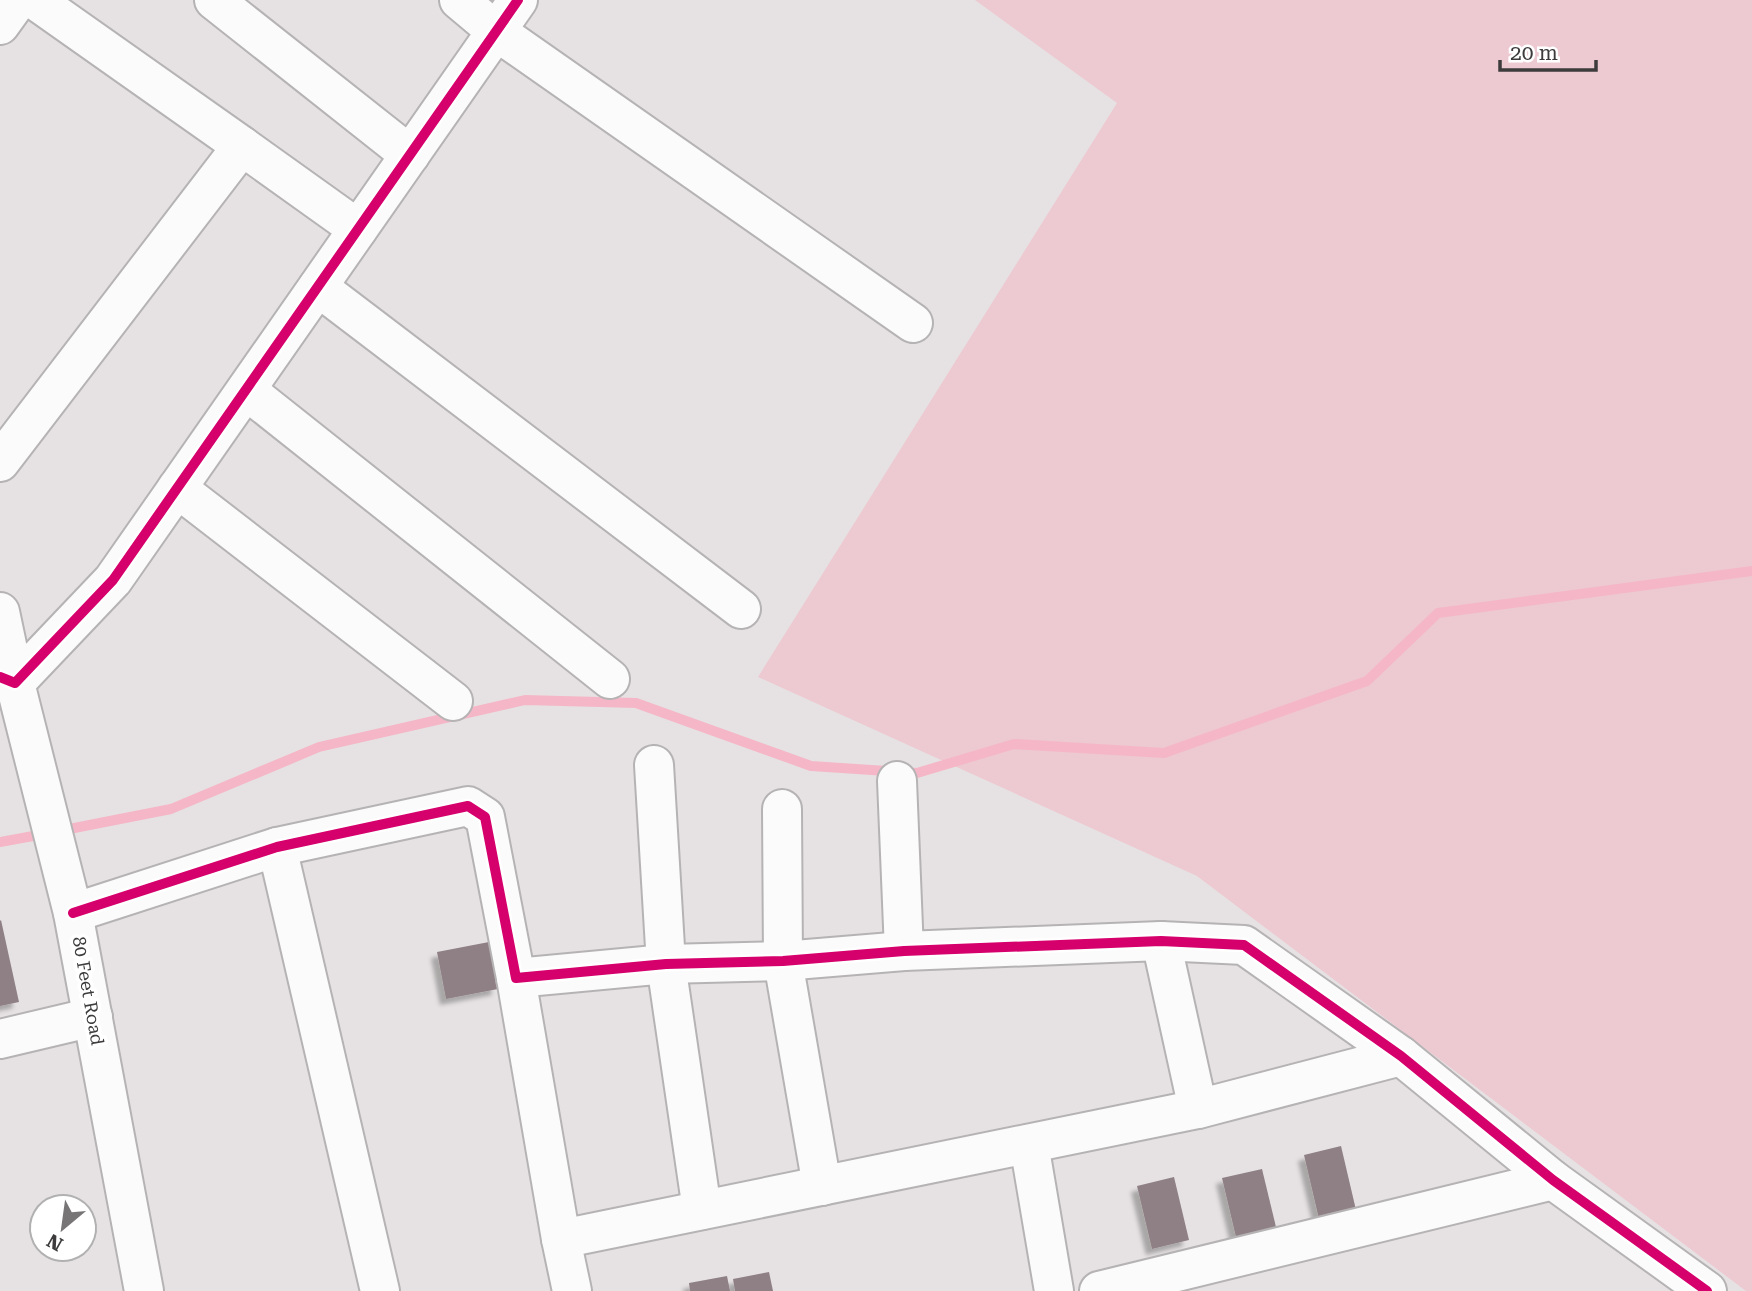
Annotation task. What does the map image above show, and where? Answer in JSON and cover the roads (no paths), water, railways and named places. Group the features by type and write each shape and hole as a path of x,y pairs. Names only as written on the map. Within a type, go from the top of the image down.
{"street":[{"path":"0,26 19,0"},
{"path":"35,0 358,229"},
{"path":"214,0 410,155"},
{"path":"458,0 496,31 913,323"},
{"path":"8,680 113,580 517,0"},
{"path":"0,462 242,146"},
{"path":"318,286 741,609"},
{"path":"246,390 610,679"},
{"path":"177,488 453,701"},
{"name":"80 Feet Road","path":"0,612 8,680 74,913 144,1291"},
{"path":"654,765 666,964 702,1210"},
{"path":"897,781 904,951"},
{"path":"74,913 277,847 468,806 485,817 572,1291"},
{"path":"782,809 783,961 822,1186"},
{"path":"277,847 380,1291"},
{"path":"516,978 666,964 783,961 904,951 1161,941 1244,945 1401,1056 1553,1180 1707,1291"},
{"path":"1161,941 1198,1109"},
{"path":"0,1039 93,1017"},
{"path":"561,1239 1198,1109 1401,1056"},
{"path":"1029,1144 1054,1291"},
{"path":"1099,1291 1553,1180"}],"waterway":[{"path":"59,831 171,809 319,747 525,700 636,703 811,766 917,773 1014,744 1164,753 1367,681 1438,613 1752,571"},
{"path":"0,842 44,834"}]}
